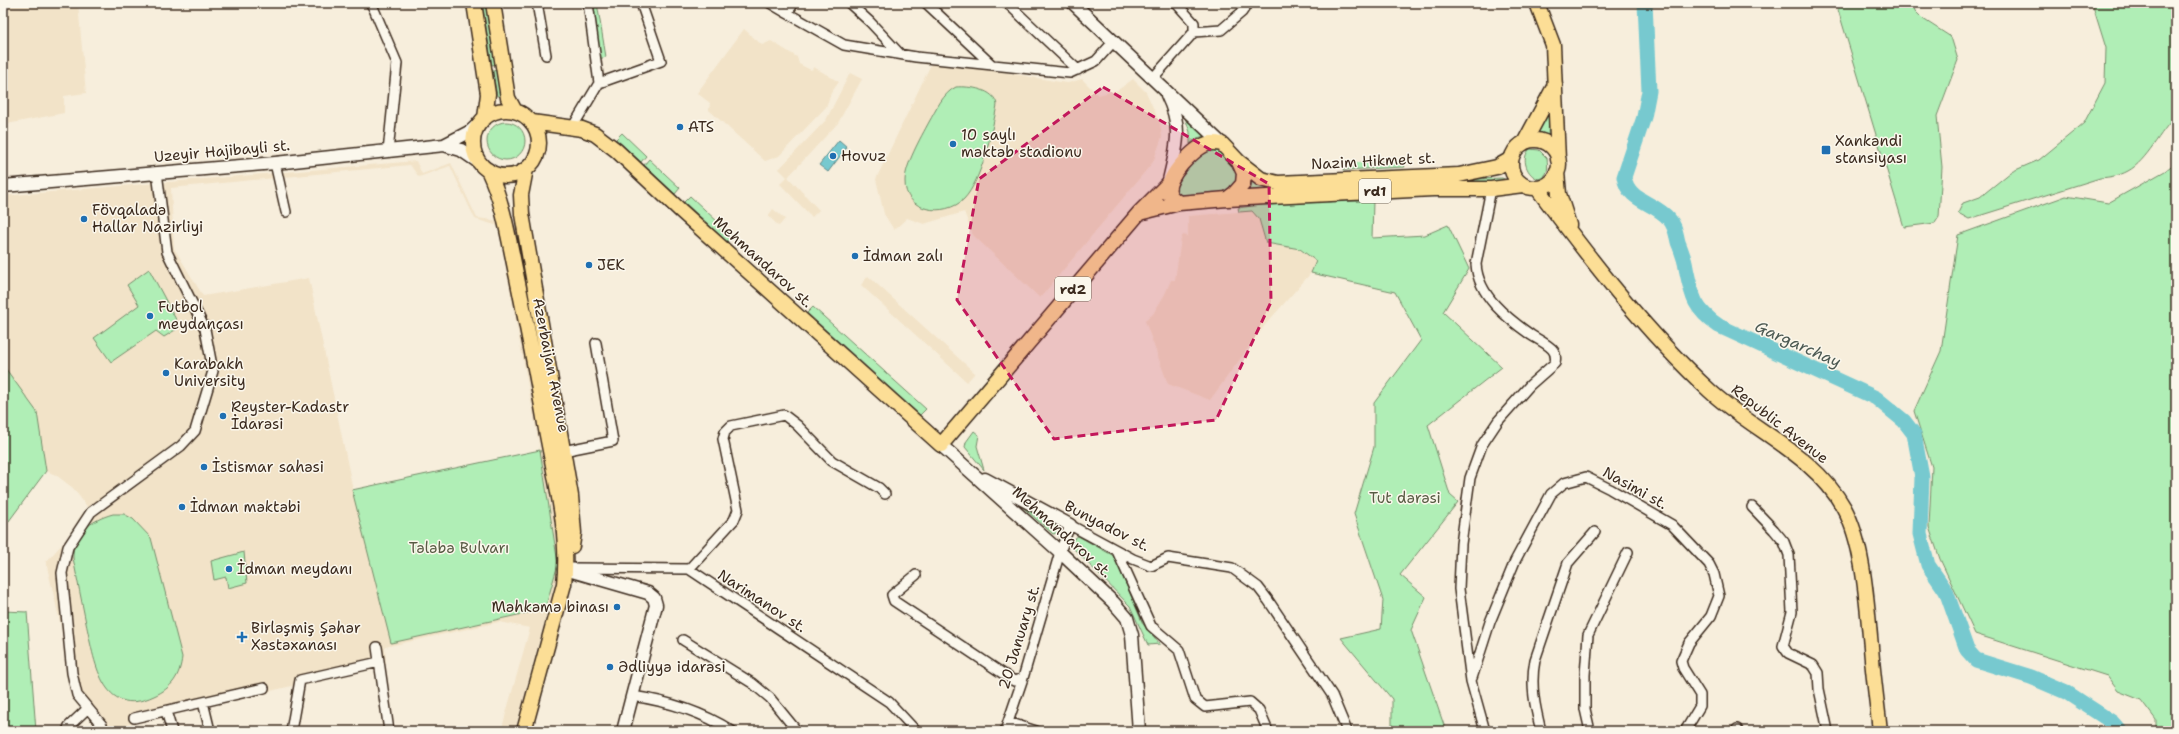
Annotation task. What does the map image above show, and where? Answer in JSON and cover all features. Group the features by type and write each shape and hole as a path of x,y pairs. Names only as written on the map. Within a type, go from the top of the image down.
{"main road":[{"path":"474,3 488,94 485,118 478,125 473,145 475,154 484,167"},
{"path":"494,3 508,98 514,111"},
{"path":"1073,3 1222,144 1239,162 1244,173 1243,184 1227,199 1179,203 1139,213"},
{"path":"1537,3 1554,45 1559,194 1573,236"},
{"path":"1524,143 1555,85"},
{"path":"1164,89 1177,117 1178,143 1169,183 1169,192 1171,197 1179,203"},
{"path":"504,110 514,111 524,115 532,122 537,132 539,142 538,152 526,169 507,176 484,167 461,150 444,145 471,131 494,112 504,110"},
{"name":"Mehmandarov st.","path":"532,122 566,128 582,129 595,134 616,150 680,210 942,444 969,471 1060,552 1113,602 1126,618 1132,635 1139,731"},
{"path":"539,142 566,128"},
{"path":"1531,140 1545,142 1556,153 1558,166 1549,183 1537,188 1523,185 1513,174 1512,158 1514,152 1524,143 1531,140"},
{"path":"1139,213 1169,183 1182,165 1200,148 1211,143 1222,144"},
{"name":"Uzeyir Hajibayli st.","path":"3,186 275,163 444,145"},
{"name":"Nazim Hikmet st.","path":"1239,162 1261,179 1278,183 1459,175 1497,167 1512,158"},
{"name":"Azerbaijan Avenue","path":"484,167 498,191 550,409 564,451 574,533 572,551 565,569"},
{"name":"Azerbaijan Avenue","path":"524,731 564,584 565,569 564,532 550,409 522,214 521,195 526,169"},
{"name":"Nazim Hikmet st.","path":"1227,199 1433,189 1491,189 1523,185"},
{"name":"Republic Avenue","path":"1537,188 1629,306 1674,357 1712,393 1807,464 1832,491 1844,509 1859,554 1866,600 1880,731"},
{"name":"rd2","path":"942,444 1139,213"},
{"name":"Bunyadov st.","path":"969,471 1070,525"},
{"path":"565,569 648,593 654,598 656,605 623,731"}],"street":[{"path":"370,3 397,64 388,152"},
{"path":"537,3 546,55"},
{"path":"588,3 600,83"},
{"path":"566,128 600,83 661,61 641,3"},
{"path":"770,3 844,45 900,54 1070,73 1096,61 1114,41"},
{"path":"787,13 794,3"},
{"path":"849,3 870,22 900,54"},
{"path":"926,3 990,64"},
{"path":"1007,3 1078,70"},
{"path":"1152,78 1194,32 1194,23 1176,3"},
{"path":"1194,32 1221,30 1242,12 1248,3"},
{"path":"275,163 286,212"},
{"path":"104,731 102,725 77,695 72,673 62,573 68,547 91,512 181,446 195,431 213,371 205,329 167,252 157,172"},
{"path":"1485,731 1471,681 1459,589 1461,544 1470,478 1482,445 1498,421 1530,385 1555,363 1556,357 1552,349 1511,321 1502,312 1484,290 1476,276 1476,264 1491,189"},
{"path":"564,451 613,441 596,343"},
{"path":"565,569 689,569 734,520 738,510 723,439 731,426 784,415 797,425 832,462 878,488 885,494"},
{"name":"Nasimi st.","path":"1471,681 1490,622 1515,561 1551,494 1564,483 1586,477 1610,489 1672,525 1709,564 1714,574 1719,596 1711,616 1689,643 1681,660 1683,668 1700,695 1700,706 1686,731"},
{"path":"1752,507 1784,542 1789,555 1792,612 1783,646 1788,653 1810,663 1818,673 1819,689 1828,731"},
{"name":"Bunyadov st.","path":"1070,525 1117,551 1151,566 1168,558 1232,568 1258,587 1332,695 1348,731"},
{"name":"20 January st.","path":"1006,727 1023,678 1060,552 1070,525"},
{"path":"1541,731 1532,691 1534,660 1568,563 1595,532"},
{"path":"1117,551 1152,626 1180,650 1195,699 1205,707 1250,702 1259,710 1268,731"},
{"path":"1590,731 1585,709 1585,675 1588,635 1628,552"},
{"name":"Narimanov st.","path":"689,569 889,702 916,731"},
{"path":"916,575 892,595 894,601 1014,681 1023,678"},
{"path":"683,640 752,683 770,698 797,731"},
{"path":"377,648 389,731"},
{"path":"291,731 300,680 379,662"},
{"path":"134,718 264,688"},
{"path":"632,696 658,700 716,720 732,731"},
{"path":"203,702 210,731"},
{"path":"67,731 69,726 88,708"},
{"path":"166,711 172,731"},
{"path":"1006,727 1036,731"}],"highlighted area":[{"path":"1103,87 1269,184 1271,302 1216,420 1054,439 957,300 979,179"}],"shaded area":[{"path":"3,3 78,3 86,93 64,96 64,113 7,124 3,96"},
{"path":"744,29 762,45 771,41 797,57 799,64 811,70 814,67 839,82 831,93 826,107 779,156 765,161 709,110 710,103 697,93"},
{"path":"933,60 1060,82 1068,83 1082,79 1098,95 1118,90 1133,79 1146,92 1160,123 1162,137 1153,162 1040,298 973,235 964,212 924,224 907,218 894,230 884,214 876,179"},
{"path":"850,73 862,79 838,123 788,177 819,210 812,217 780,184 787,177 779,169 826,120"},
{"name":"Karabakh University","path":"416,161 422,174 451,163 477,218 501,221 545,449 561,563 515,731 501,731 530,628 499,622 385,647 386,664 100,731 77,695 46,562 91,512 73,488 56,475 46,471 3,529 3,196","holes":["410,165 419,177 450,166 475,219 498,226 540,450 353,490 309,278 203,296 174,248 171,188"]},
{"path":"773,209 785,219 779,226 768,216"},
{"path":"1252,211 1259,219 1266,243 1300,249 1316,261 1311,273 1265,325 1210,400 1168,384 1145,321 1153,314 1165,294 1171,280 1175,280 1181,239 1183,235 1188,236 1188,216"},
{"path":"868,276 975,373 967,382 861,285"}],"green space":[{"path":"590,3 597,3 606,57 599,59"},
{"path":"1836,3 1913,3 1915,11 1923,19 1951,37 1958,60 1937,116 1942,167 1939,217 1935,223 1904,227"},
{"path":"2092,3 2176,3 2176,116 2141,160 2125,173 2100,178 1969,219 1958,213 1963,203 1980,197 2011,172 2039,160 2084,123 2105,83 2106,48"},
{"path":"483,7 487,7 497,64 492,65"},
{"path":"497,70 501,96 497,96 493,71"},
{"name":"10 saylı məktəb stadionu","path":"956,87 974,88 992,95 997,105 992,128 981,168 970,191 964,199 947,209 927,209 911,200 906,191 906,174 914,151 937,107 947,93"},
{"path":"1549,108 1548,139 1538,135 1533,135"},
{"path":"1184,115 1205,136 1197,138 1190,144 1190,132"},
{"path":"506,122 519,128 525,141 519,154 506,160 493,154 487,141 493,128"},
{"path":"622,133 646,156 641,162 616,139"},
{"path":"1216,148 1235,164 1239,179 1223,196 1176,196 1173,184 1199,153"},
{"path":"1530,149 1539,150 1547,158 1548,168 1545,175 1539,179 1528,171 1526,166 1526,157"},
{"path":"649,159 680,188 675,194 644,165"},
{"path":"1402,161 1405,167 1343,170 1344,163"},
{"path":"2176,162 2176,731 2156,731 2156,720 2141,700 2118,691 2107,676 1975,634 1940,559 1929,527 1932,467 1914,411 1941,351 1958,235 2066,196 2108,203 2165,171"},
{"path":"1502,178 1506,180 1504,182 1247,193 1251,188 1252,181 1269,187"},
{"path":"690,196 733,236 727,242 684,202"},
{"name":"Tut dərəsi","path":"1289,201 1373,201 1372,238 1425,235 1448,225 1469,269 1443,312 1502,367 1428,425 1450,495 1458,502 1400,575 1426,597 1411,630 1446,731 1392,731 1392,699 1341,638 1381,629 1383,600 1354,514 1374,447 1374,403 1421,340 1395,292 1311,273 1316,261 1300,249 1266,243 1259,219 1252,211 1239,212 1238,208"},
{"name":"Futbol meydançası","path":"149,269 180,327 164,337 156,331 111,362 94,338 139,305 127,285"},
{"path":"813,307 926,409 920,415 807,313"},
{"path":"3,365 37,412 46,471 3,529"},
{"path":"974,431 979,435 977,446 984,470 965,447 966,442"},
{"name":"Tələbə Bulvarı","path":"540,450 558,564 545,609 391,643 352,490"},
{"path":"1020,505 1058,527 1058,533 1053,534"},
{"path":"113,514 124,514 133,519 151,538 182,657 177,676 166,689 154,696 136,701 122,700 111,693 103,682 93,653 73,558 76,542 84,529 97,520"},
{"path":"1078,536 1114,556 1143,624 1160,644 1148,645 1130,606 1071,546 1071,541"},
{"name":"İdman meydanı","path":"244,552 247,583 228,588 226,577 214,580 211,561"},
{"path":"3,611 27,612 36,731 3,731"}],"water":[{"name":"Hovuz","path":"839,140 847,147 828,172 819,165"}],"waterway":[{"name":"Gargarchay","path":"1645,3 1649,91 1644,117 1624,177 1631,192 1636,197 1663,213 1673,224 1684,258 1690,287 1695,302 1704,314 1719,326 1876,398 1904,421 1914,434 1922,477 1920,534 1928,565 1946,591 1967,650 1976,660 2031,677 2066,692 2112,722 2120,731"}],"place":[{"name":"ATS","path":"680,127"},
{"name":"10 saylı məktəb stadionu","path":"953,144"},
{"name":"Xankəndi stansiyası","path":"1826,150"},
{"name":"Hovuz","path":"833,156"},
{"name":"Fövqaladə Hallar Nazirliyi","path":"84,219"},
{"name":"İdman zalı","path":"855,256"},
{"name":"JEK","path":"589,265"},
{"name":"Futbol meydançası","path":"150,316"},
{"name":"Karabakh University","path":"166,373"},
{"name":"Reyster-Kadastr İdarəsi","path":"223,416"},
{"name":"İstismar sahəsi","path":"204,467"},
{"name":"İdman məktəbi","path":"182,507"},
{"name":"İdman meydanı","path":"229,569"},
{"name":"Məhkəmə binası","path":"617,607"},
{"name":"Birləşmiş Şəhər Xəstəxanası","path":"242,637"},
{"name":"Ədliyyə idarəsi","path":"610,667"}]}
